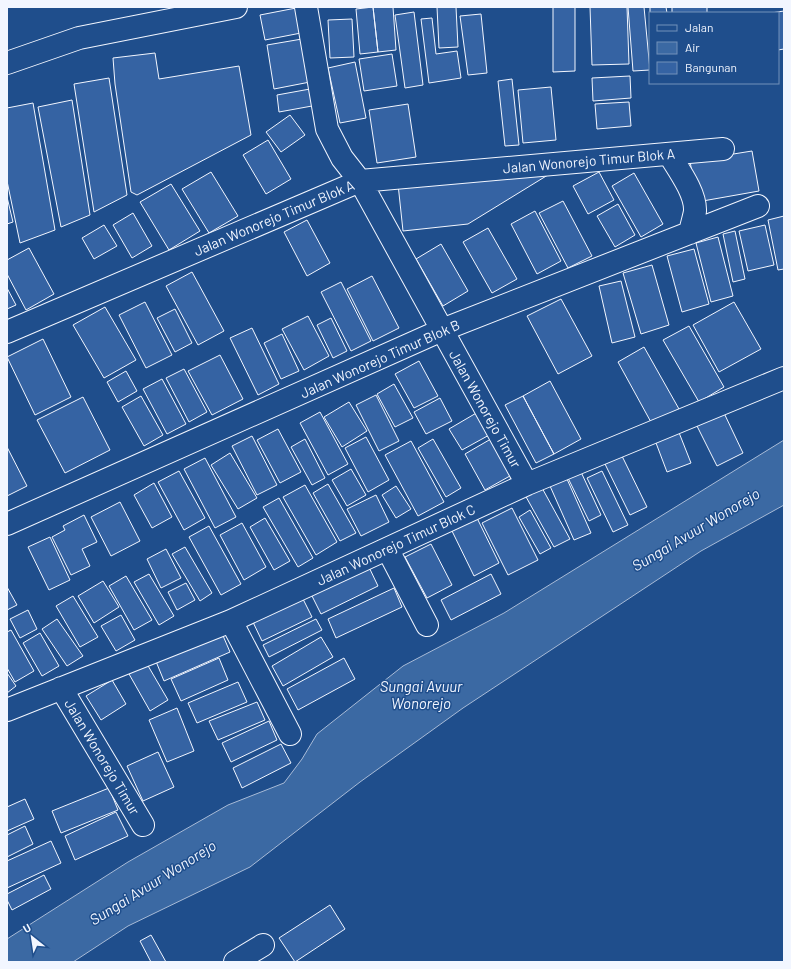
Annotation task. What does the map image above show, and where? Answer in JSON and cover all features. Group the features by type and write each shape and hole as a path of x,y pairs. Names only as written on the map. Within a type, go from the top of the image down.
{"street":[{"path":"7,63 79,38 236,7"},
{"name":"Jalan Wonorejo Timur","path":"306,7 327,129 342,158 360,181 527,484"},
{"name":"Jalan Wonorejo Timur Blok A","path":"7,332 360,181 723,149"},
{"path":"669,154 682,174 690,191 695,210 690,233"},
{"name":"Jalan Wonorejo Timur Blok B","path":"7,524 442,330 758,206"},
{"name":"Jalan Wonorejo Timur Blok C","path":"7,710 231,621 388,550 527,484 784,378"},
{"path":"388,550 427,625"},
{"path":"231,621 290,734"},
{"name":"Jalan Wonorejo Timur","path":"61,688 142,825"},
{"path":"236,962 263,945"}],"water":[{"name":"Sungai Avuur Wonorejo","path":"784,440 784,505 701,551 463,708 360,782 250,867 128,926 73,962 7,962 7,939 128,862 228,805 284,783 302,759 317,734 403,666 504,613"}],"building":[{"path":"373,7 378,52 360,54 356,9"},
{"path":"373,7 393,7 396,50 378,52"},
{"path":"437,7 456,7 458,47 439,48"},
{"path":"553,7 575,7 575,71 553,72"},
{"path":"590,7 627,7 629,64 592,65"},
{"path":"628,7 644,7 649,70 633,71"},
{"path":"650,7 666,7 667,12 650,12"},
{"path":"672,7 707,7 707,12 672,12"},
{"path":"296,8 301,33 265,40 260,15"},
{"path":"784,11 784,49 779,50 779,12 778,12"},
{"path":"414,12 423,85 405,88 395,15"},
{"path":"481,14 487,73 468,75 460,16"},
{"path":"432,18 436,54 457,51 461,78 429,83 421,19"},
{"path":"352,19 354,57 330,58 328,20"},
{"path":"302,39 310,82 274,89 267,45"},
{"path":"155,53 159,79 239,66 251,135 137,195 131,192 115,84 113,58"},
{"path":"392,54 397,86 364,91 359,59"},
{"path":"355,62 366,118 340,123 328,68"},
{"path":"630,76 631,98 593,101 592,78"},
{"path":"109,78 127,195 94,212 74,84"},
{"path":"512,79 519,145 505,146 498,81"},
{"path":"551,87 556,140 523,143 518,90"},
{"path":"310,89 312,106 279,112 277,95"},
{"path":"72,100 90,215 61,227 38,107"},
{"path":"629,102 631,126 597,129 595,104"},
{"path":"33,103 55,230 20,243 7,181 7,108"},
{"path":"408,104 416,157 377,163 369,110"},
{"path":"290,115 305,135 281,152 266,132"},
{"path":"268,140 291,179 266,194 243,155"},
{"path":"752,151 759,191 697,202 690,161"},
{"path":"556,170 468,224 403,231 398,184"},
{"path":"211,172 238,216 209,233 182,189"},
{"path":"599,172 614,200 588,214 573,186"},
{"path":"634,173 663,224 641,237 612,186"},
{"path":"171,184 200,231 169,250 140,202"},
{"path":"7,197 13,222 7,224"},
{"path":"563,201 592,256 568,268 539,213"},
{"path":"618,204 635,235 615,247 597,216"},
{"path":"535,211 561,261 537,274 511,224"},
{"path":"133,213 152,246 132,258 113,225"},
{"path":"784,216 784,269 778,270 768,220"},
{"path":"307,220 330,263 307,276 284,232"},
{"path":"104,225 117,246 94,259 82,238"},
{"path":"765,225 774,265 748,271 739,231"},
{"path":"488,228 517,279 492,293 463,242"},
{"path":"735,231 745,279 733,282 723,234"},
{"path":"718,237 733,296 711,302 696,243"},
{"path":"441,244 468,291 443,306 416,259"},
{"path":"29,248 54,294 26,310 7,274 7,260"},
{"path":"694,249 709,304 682,312 667,256"},
{"path":"652,265 669,325 641,334 623,273"},
{"path":"192,272 224,331 198,345 166,286"},
{"path":"372,276 399,328 373,341 347,289"},
{"path":"621,281 635,337 612,343 599,286"},
{"path":"341,282 371,341 351,351 321,292"},
{"path":"7,288 16,305 7,309"},
{"path":"561,299 592,356 558,374 527,316"},
{"path":"145,302 172,355 146,368 119,315"},
{"path":"734,302 761,349 719,372 693,325"},
{"path":"105,307 136,360 104,378 73,325"},
{"path":"175,309 192,343 175,352 157,318"},
{"path":"308,316 329,356 304,370 282,329"},
{"path":"331,318 347,351 333,358 317,325"},
{"path":"689,326 724,387 699,402 663,340"},
{"path":"252,328 279,384 258,395 230,338"},
{"path":"282,334 299,371 281,379 264,343"},
{"path":"43,339 71,397 35,415 7,357"},
{"path":"644,347 679,409 652,424 618,362"},
{"path":"220,355 243,399 212,415 188,371"},
{"path":"419,361 438,396 414,408 395,374"},
{"path":"184,369 207,412 189,422 166,378"},
{"path":"126,371 137,391 118,402 107,382"},
{"path":"162,379 186,424 167,434 143,389"},
{"path":"550,381 581,439 554,454 523,396"},
{"path":"394,384 413,418 395,427 377,394"},
{"path":"376,395 399,441 379,451 356,405"},
{"path":"141,396 163,435 144,446 122,407"},
{"path":"523,396 554,454 536,463 505,405"},
{"path":"83,397 110,450 65,473 37,420"},
{"path":"440,398 452,421 426,434 414,412"},
{"path":"349,402 367,431 342,447 324,417"},
{"path":"320,412 348,464 328,475 300,423"},
{"path":"478,412 491,434 462,450 449,429"},
{"path":"724,413 743,453 717,466 697,426"},
{"path":"676,425 691,463 667,472 653,435"},
{"path":"278,429 301,472 280,483 257,440"},
{"path":"252,436 277,485 257,495 232,446"},
{"path":"496,436 517,472 485,490 465,454"},
{"path":"366,437 389,480 368,492 345,448"},
{"path":"305,439 325,478 312,485 291,447"},
{"path":"433,439 461,488 446,497 418,448"},
{"path":"411,441 444,502 418,516 385,455"},
{"path":"7,447 27,486 7,496"},
{"path":"230,453 257,498 238,509 211,465"},
{"path":"622,456 647,507 630,515 605,464"},
{"path":"205,458 236,517 215,528 184,469"},
{"path":"351,469 366,495 347,506 332,480"},
{"path":"179,471 205,518 184,530 158,482"},
{"path":"602,471 628,525 613,532 587,478"},
{"path":"581,472 601,515 589,521 568,478"},
{"path":"567,479 591,533 574,540 550,486"},
{"path":"154,483 172,517 152,528 134,495"},
{"path":"328,484 356,533 340,541 313,493"},
{"path":"305,485 337,542 316,555 283,497"},
{"path":"396,486 411,509 396,518 382,495"},
{"path":"541,486 570,539 554,547 525,495"},
{"path":"376,495 389,522 361,536 347,509"},
{"path":"279,498 313,558 298,567 263,507"},
{"path":"120,502 140,541 111,556 91,517"},
{"path":"512,508 538,560 508,575 482,523"},
{"path":"530,510 551,548 540,554 519,517"},
{"path":"84,515 97,542 82,549 90,566 71,575 52,537 65,530 63,526"},
{"path":"265,518 290,561 274,570 250,527"},
{"path":"477,518 499,563 474,576 452,531"},
{"path":"242,523 266,567 244,580 220,535"},
{"path":"209,526 241,584 221,595 189,537"},
{"path":"50,537 70,580 49,590 28,547"},
{"path":"431,544 452,585 427,598 405,557"},
{"path":"185,547 212,593 200,601 172,554"},
{"path":"166,549 181,578 161,588 147,559"},
{"path":"367,563 378,586 321,614 309,590"},
{"path":"149,574 174,616 159,625 134,582"},
{"path":"491,574 501,594 451,620 441,600"},
{"path":"126,576 152,620 134,630 109,586"},
{"path":"103,581 119,607 94,623 78,596"},
{"path":"186,583 195,600 177,610 168,592"},
{"path":"7,587 17,605 7,610"},
{"path":"394,588 402,607 336,638 328,619"},
{"path":"301,595 312,617 262,641 251,618"},
{"path":"73,596 98,637 80,647 56,606"},
{"path":"28,610 37,629 20,638 10,619"},
{"path":"121,615 135,640 116,651 101,626"},
{"path":"57,619 83,656 67,666 42,629"},
{"path":"316,619 322,630 269,657 263,645"},
{"path":"11,630 34,671 15,682 7,668 7,632"},
{"path":"221,631 230,652 164,681 155,659"},
{"path":"40,633 59,666 42,676 23,643"},
{"path":"321,637 333,657 283,686 272,666"},
{"path":"219,658 228,680 181,701 171,679"},
{"path":"344,658 355,679 298,710 287,689"},
{"path":"147,664 168,700 150,711 129,674"},
{"path":"7,673 16,686 7,693"},
{"path":"112,680 126,704 101,720 86,696"},
{"path":"238,682 247,702 197,723 188,703"},
{"path":"257,702 265,720 218,740 209,721"},
{"path":"177,708 194,751 167,762 149,720"},
{"path":"269,721 277,740 231,762 222,743"},
{"path":"281,744 291,763 242,788 233,768"},
{"path":"158,752 174,787 143,801 127,766"},
{"path":"109,788 118,810 61,833 52,811"},
{"path":"25,799 34,819 7,831 7,807"},
{"path":"116,812 128,836 75,860 65,836"},
{"path":"25,826 33,844 7,857 7,835"},
{"path":"51,841 61,863 7,888 7,861"},
{"path":"44,875 51,889 12,910 7,900 7,894"},
{"path":"330,905 345,929 295,962 279,938"},
{"path":"151,935 166,962 151,962 140,941"}]}
